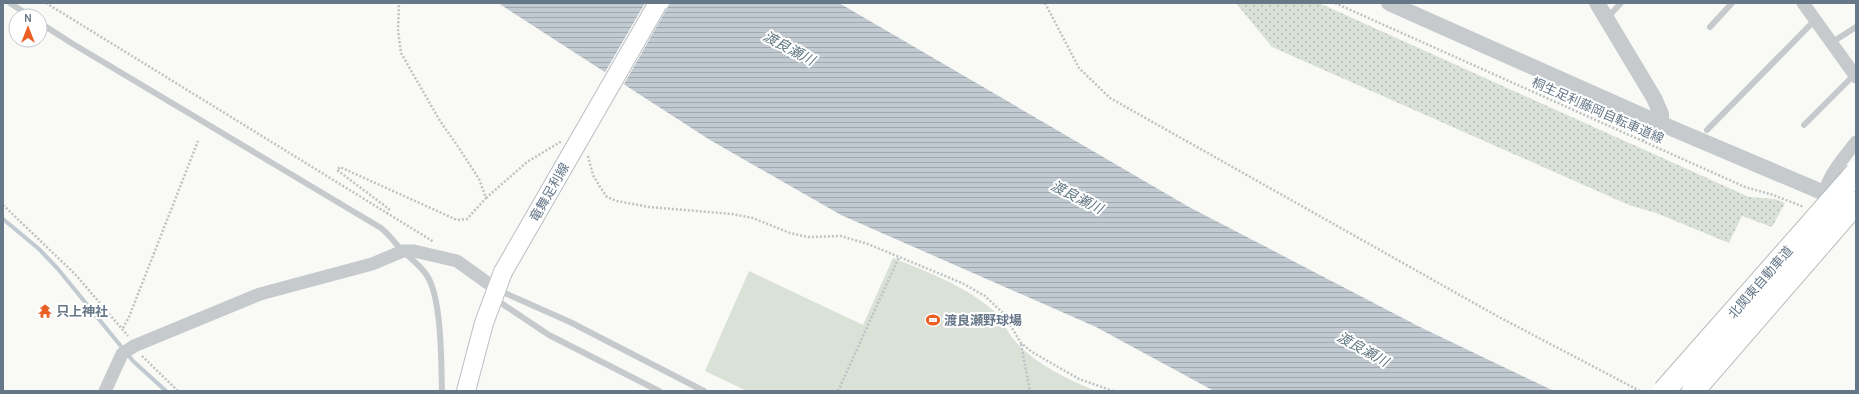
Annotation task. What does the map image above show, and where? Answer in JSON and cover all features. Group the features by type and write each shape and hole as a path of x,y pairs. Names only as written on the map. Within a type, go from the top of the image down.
{"highway":[{"name":"北関東自動車道","path":"1664,391 1856,173"},
{"name":"北関東自動車道","path":"1693,391 1856,203"}],"main road":[{"name":"竜舞足利線","path":"466,391 477,348 503,272 658,3"}],"street":[{"path":"1388,3 1661,124 1856,207"},
{"path":"1597,3 1657,104 1661,114 1661,124"},
{"path":"1803,3 1814,21 1855,76"},
{"path":"1824,194 1832,174 1856,142"},
{"path":"105,391 122,354 134,346 260,294 372,264 403,251 414,251 457,262 496,289"}],"lane":[{"path":"1606,18 1621,3"},
{"path":"1710,27 1732,3"},
{"path":"1707,130 1814,21"},
{"path":"1831,43 1856,27"},
{"path":"48,28 381,228 392,237 403,251 423,270 432,287 441,339 442,391"},
{"path":"1804,125 1855,76"},
{"path":"1832,174 1856,183"},
{"path":"496,289 501,303 530,324 659,391"},
{"path":"496,289 570,322 704,391"}],"path":[{"path":"46,3 438,244"},
{"path":"399,3 398,30 401,52 440,121 479,179 486,198"},
{"path":"1045,3 1079,68 1110,98 1497,316 1640,391"},
{"name":"桐生足利藤岡自転車道線","path":"1335,3 1745,187 1773,195 1808,209"},
{"path":"1643,142 1646,134"},
{"path":"387,214 389,208 337,170 340,167 458,220 467,219 486,198 527,162 558,142 568,139"},
{"path":"123,328 129,317 198,141"},
{"path":"587,153 593,174 600,187 607,197 617,201 649,207 697,210 746,216 771,224 790,233 808,237 841,236 868,244 962,283 985,296 1003,313 1021,343 1032,352 1079,379 1113,391"},
{"path":"3,205 75,274 123,328 142,357 178,391"},
{"path":"838,391 899,257"},
{"path":"1021,343 1023,362 1030,391"}],"shaded area":[{"path":"1236,3 1319,3 1749,197 1775,199 1785,203 1772,227 1742,216 1729,243 1656,213 1629,205 1272,47"},
{"name":"渡良瀬野球場","path":"893,258 946,280 972,295 998,315 1014,340 1032,357 1052,370 1097,391 747,391 705,371 749,271 863,325"}],"water":[{"name":"渡良瀬川","path":"498,3 839,3 1189,207 1420,327 1554,391 1214,391 1096,327 841,215 710,140"}],"pier":[{"path":"645,3 670,3 623,86 604,74"}],"waterway":[{"path":"3,219 39,249 58,269 133,361 166,391"}],"place":[{"name":"只上神社","path":"45,311"},
{"name":"渡良瀬野球場","path":"933,320"}]}
